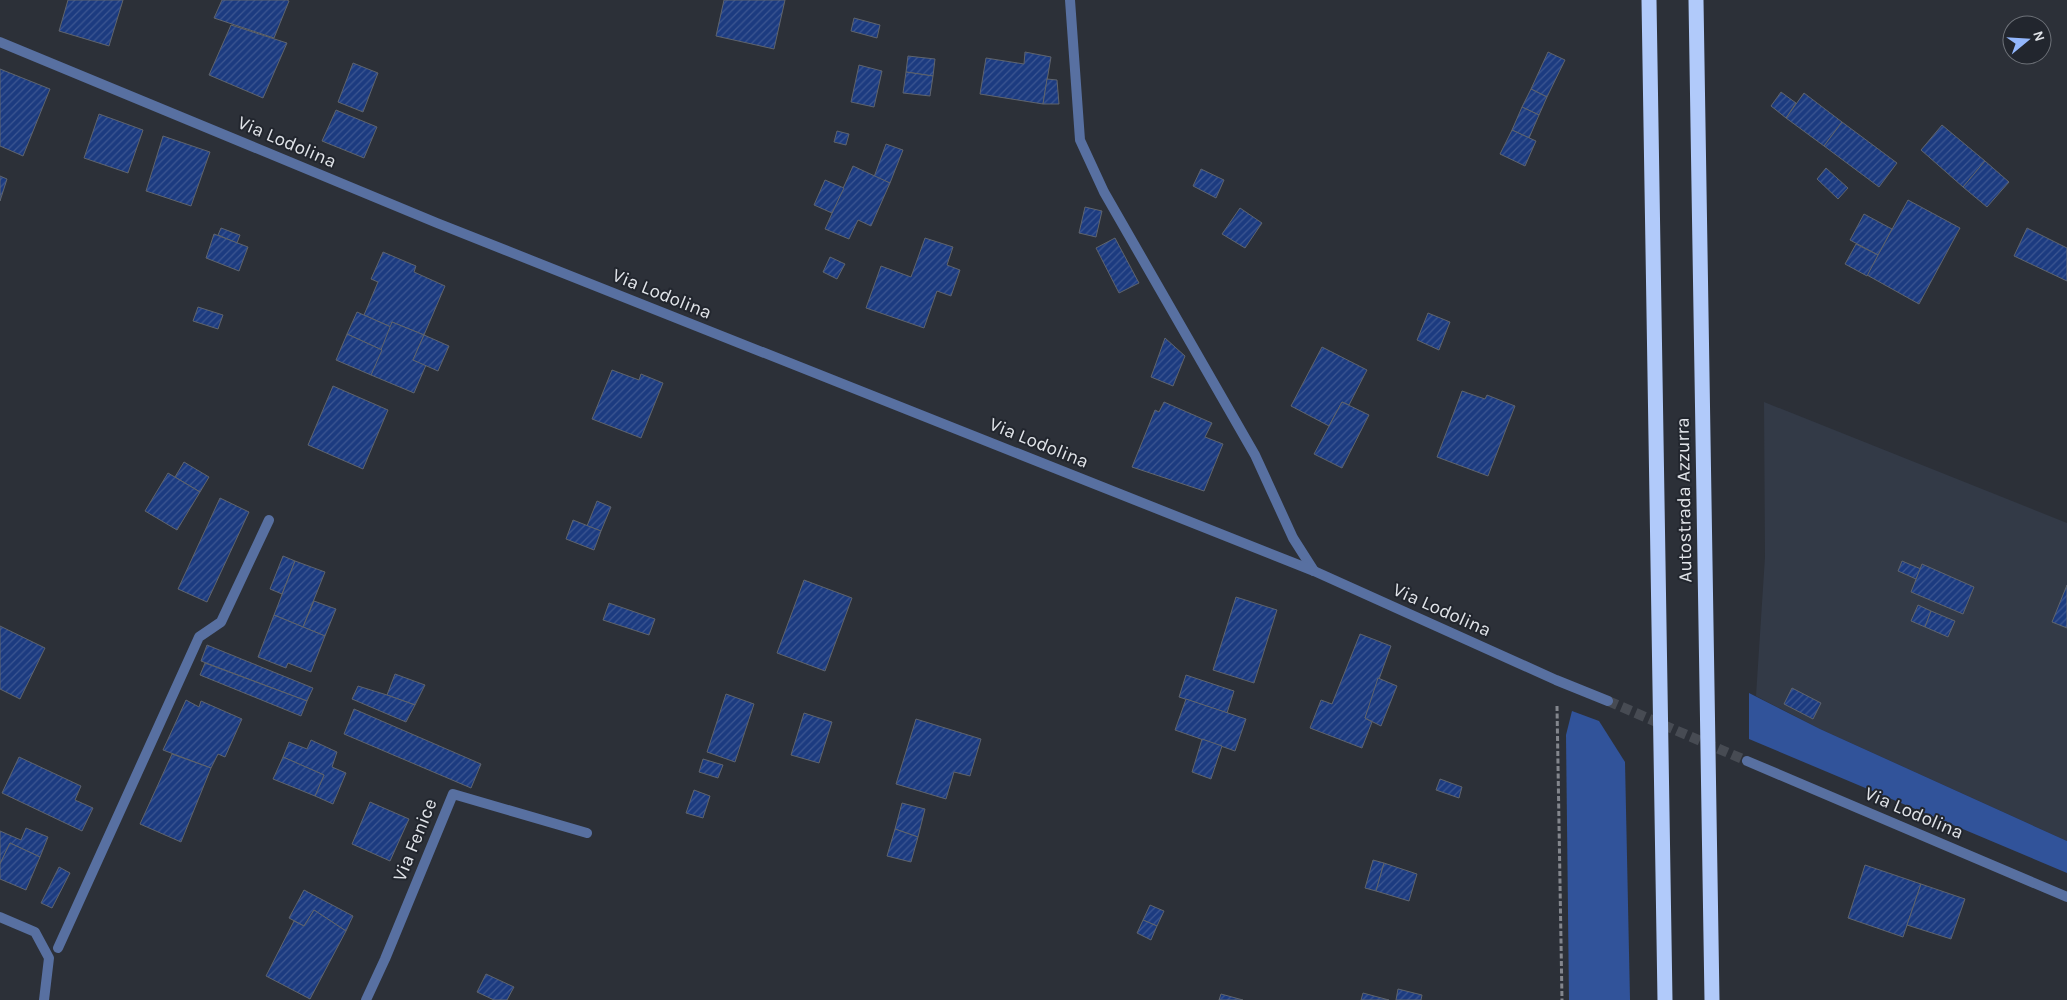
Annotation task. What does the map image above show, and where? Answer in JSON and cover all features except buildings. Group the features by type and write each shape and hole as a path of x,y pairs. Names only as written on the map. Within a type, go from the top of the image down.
{"highway":[{"name":"Autostrada Azzurra","path":"1649,0 1665,1000"},
{"name":"Autostrada Azzurra","path":"1696,0 1712,1000"}],"street":[{"path":"1070,0 1080,140 1104,192 1255,455 1293,538 1314,571"},
{"name":"Via Lodolina","path":"0,42 437,223 1314,571 1556,680 1608,700"},
{"path":"58,948 199,637 221,622 269,520"},
{"name":"Via Lodolina","path":"1747,761 2067,897"},
{"name":"Via Fenice","path":"366,1000 385,959 453,794 587,833"},
{"path":"0,917 35,932 48,958 44,1000"}],"path":[{"path":"1556,680 1562,1000"}],"shaded area":[{"path":"1764,402 2067,523 2067,841 1820,729 1756,696 1765,557"},
{"path":"1749,693 1820,729 2067,841 2067,873 1749,739"},
{"path":"1572,711 1599,721 1625,762 1630,1000 1569,1000 1566,735"}],"tunnel":[{"path":"1608,701 1747,761"}]}
